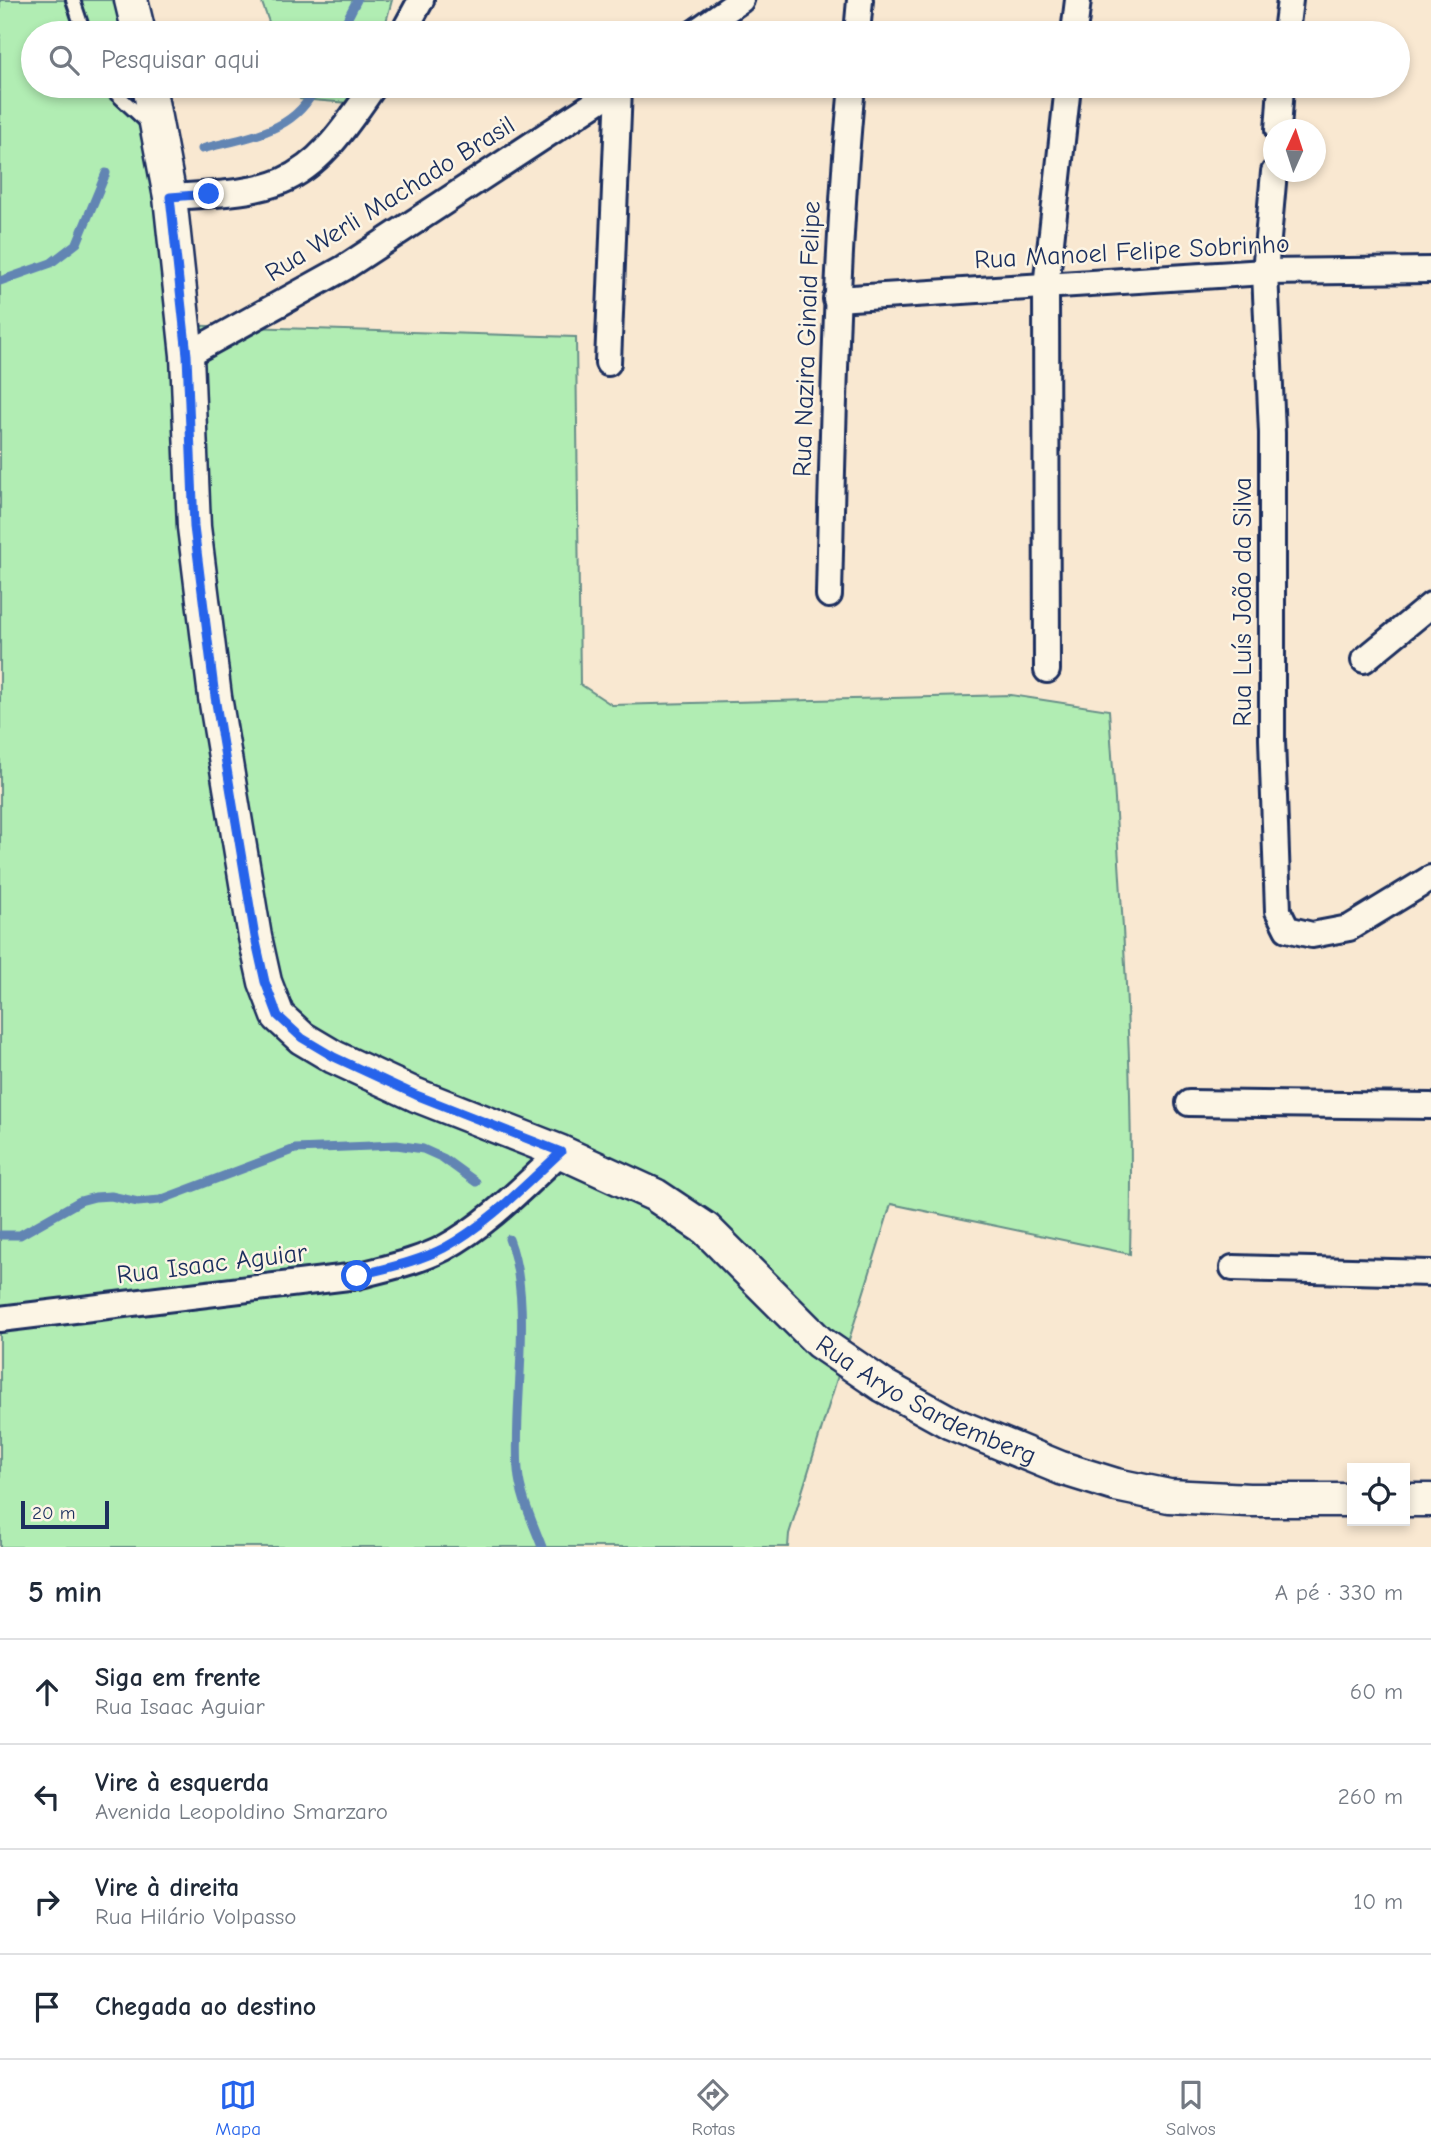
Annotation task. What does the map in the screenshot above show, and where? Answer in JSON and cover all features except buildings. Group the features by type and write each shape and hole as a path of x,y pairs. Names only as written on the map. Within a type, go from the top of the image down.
{"street":[{"path":"131,0 136,21"},
{"path":"410,21 421,0"},
{"path":"711,21 741,0"},
{"path":"858,21 860,0"},
{"path":"1075,21 1078,0"},
{"path":"1287,21 1290,0"},
{"name":"Rua Aryo Sardemberg","path":"151,98 170,197 187,355 194,527 215,697 255,937 265,982 278,1016 302,1038 334,1057 416,1095 561,1152 654,1195 706,1229 819,1342 882,1385 951,1423 1060,1468 1116,1485 1169,1496 1249,1500 1347,1500"},
{"path":"170,197 249,190 282,181 309,165 328,147 364,98"},
{"name":"Rua Werli Machado Brasil","path":"187,355 344,268 603,98"},
{"path":"608,363 620,98"},
{"name":"Rua Nazira Ginaid Felipe","path":"829,595 836,299 841,195 851,98"},
{"path":"1046,670 1046,287 1067,98"},
{"path":"1279,119 1280,98"},
{"name":"Rua Luís João da Silva","path":"1273,182 1265,272 1272,433 1272,739 1278,911 1287,929 1312,935 1349,928 1431,878"},
{"name":"Rua Manoel Felipe Sobrinho","path":"836,299 1265,272 1431,270"},
{"path":"1364,660 1431,605"},
{"path":"1189,1102 1431,1106"},
{"name":"Rua Isaac Aguiar","path":"0,1318 357,1276 404,1263 442,1249 478,1227 561,1152"},
{"path":"1233,1268 1431,1273"},
{"path":"1410,1500 1431,1500"}],"lane":[{"path":"73,0 80,21"},
{"path":"121,98 158,132"}],"green space":[{"path":"0,0 119,0 123,21 21,21 21,98 136,98 176,325 576,337 580,684 612,705 1011,695 1109,710 1129,1050 1130,1254 891,1204 789,1534 788,1547 0,1547"},
{"path":"261,0 392,0 386,21 269,21"},
{"path":"299,98 354,98 349,103"}],"waterway":[{"path":"346,21 357,0"},
{"path":"202,149 268,131 296,114 309,98"},
{"path":"0,281 51,263 77,243 106,173"},
{"path":"0,1235 20,1235 80,1201 95,1197 111,1196 138,1202 160,1200 295,1149 397,1145 423,1149 443,1158 476,1182"},
{"path":"509,1239 516,1265 522,1322 517,1443 519,1480 542,1547"}],"route":[{"path":"209,194 170,197 187,355 194,527 215,697 265,982 278,1016 302,1038 334,1057 416,1095 561,1152 478,1227 442,1249 357,1276"}]}
